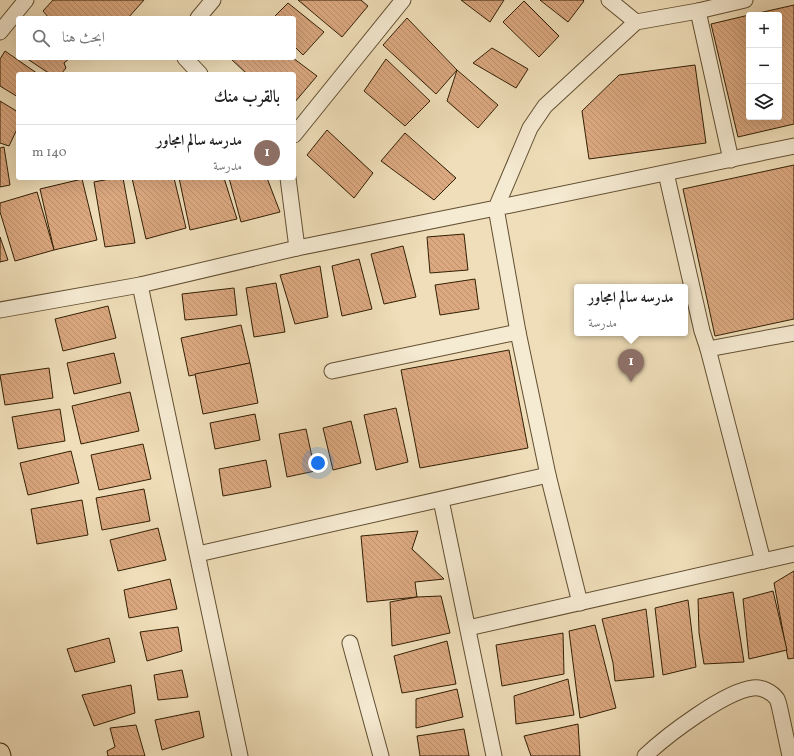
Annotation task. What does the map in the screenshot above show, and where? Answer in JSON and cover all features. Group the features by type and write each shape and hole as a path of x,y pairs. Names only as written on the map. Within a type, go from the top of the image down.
{"street":[{"path":"0,32 26,0"},
{"path":"200,16 213,0"},
{"path":"296,133 403,0"},
{"path":"608,0 636,22"},
{"path":"580,603 548,475 518,332 496,208 530,128 545,106 636,22 698,11 745,0"},
{"path":"698,11 731,160"},
{"path":"187,60 196,72"},
{"path":"0,310 140,285 297,248 794,146"},
{"path":"666,173 702,331 708,349 762,561"},
{"path":"288,180 297,248"},
{"path":"140,285 240,756"},
{"path":"332,371 518,332"},
{"path":"708,349 794,333"},
{"path":"198,554 548,475"},
{"path":"441,500 494,756"},
{"path":"468,628 794,554"},
{"path":"350,643 381,756"},
{"path":"645,756 662,740 708,708 740,691 753,688 762,688 771,693 778,700 790,756"}],"building":[{"path":"53,0 144,0 130,16 47,16 43,11"},
{"path":"298,0 361,0 368,6 342,37"},
{"path":"461,0 504,0 490,22"},
{"path":"540,0 583,0 584,1 568,22"},
{"path":"524,1 559,36 539,57 503,22"},
{"path":"288,3 324,32 303,55 296,48 296,16 275,16"},
{"path":"794,5 794,124 738,137 711,24 746,16 746,120 782,120 782,12 763,12"},
{"path":"407,18 457,70 436,94 383,45"},
{"path":"492,48 528,69 516,88 473,63"},
{"path":"5,51 35,72 16,72 16,96 0,86 0,59"},
{"path":"386,59 430,101 405,126 364,91"},
{"path":"29,60 68,60 64,63 66,68 63,72 47,72"},
{"path":"232,60 296,60 317,76 296,101 296,72 245,72"},
{"path":"695,65 706,143 589,159 582,111 619,75"},
{"path":"457,70 498,105 478,128 447,101"},
{"path":"0,101 16,111 16,131 9,146 0,143"},
{"path":"327,130 373,173 354,198 307,155"},
{"path":"405,133 456,178 434,200 381,161"},
{"path":"4,147 10,185 0,187 0,148"},
{"path":"794,165 794,319 715,336 683,189"},
{"path":"82,180 97,240 54,250 40,189"},
{"path":"104,180 123,180 135,243 105,247 94,182"},
{"path":"132,180 174,180 186,228 146,239"},
{"path":"179,180 225,180 237,219 190,230"},
{"path":"230,180 268,180 280,212 241,222"},
{"path":"37,192 54,250 15,261 0,212 0,203"},
{"path":"464,234 468,270 430,273 427,237"},
{"path":"0,237 8,260 0,262"},
{"path":"403,246 416,297 384,304 371,254"},
{"path":"359,259 372,309 342,316 332,266"},
{"path":"320,266 328,317 295,324 280,275"},
{"path":"475,279 479,309 440,315 435,285"},
{"path":"276,283 285,332 254,337 246,288"},
{"path":"234,288 237,315 185,320 182,294"},
{"path":"108,306 116,338 63,351 55,319"},
{"path":"241,325 250,363 189,376 181,338"},
{"path":"509,350 528,448 420,468 401,370"},
{"path":"114,353 121,383 74,394 67,363"},
{"path":"250,363 258,403 203,414 195,374"},
{"path":"49,368 53,398 5,405 0,375"},
{"path":"130,392 139,431 81,444 72,406"},
{"path":"396,408 408,462 376,470 364,415"},
{"path":"60,409 65,441 18,449 12,417"},
{"path":"255,414 260,440 215,449 210,423"},
{"path":"351,421 361,463 333,470 323,428"},
{"path":"306,429 315,471 287,477 279,434"},
{"path":"143,444 151,479 99,490 91,455"},
{"path":"71,451 79,483 28,495 20,463"},
{"path":"266,460 271,487 223,496 219,469"},
{"path":"144,489 150,521 102,530 96,498"},
{"path":"82,500 88,535 37,544 31,509"},
{"path":"158,528 166,560 118,571 110,540"},
{"path":"418,531 412,549 444,579 415,582 417,597 367,602 361,536"},
{"path":"794,571 794,658 788,659 774,583"},
{"path":"170,579 177,609 129,618 124,590"},
{"path":"773,591 787,650 749,659 743,599"},
{"path":"733,592 744,662 704,664 699,633 698,599"},
{"path":"441,596 450,633 392,646 390,602 417,597"},
{"path":"688,600 696,667 663,675 655,608"},
{"path":"646,609 654,677 615,681 613,663 602,619"},
{"path":"595,625 616,708 580,718 569,631"},
{"path":"178,627 182,651 147,661 140,632"},
{"path":"563,633 564,674 502,686 496,645"},
{"path":"109,638 115,662 75,672 67,649"},
{"path":"447,641 456,684 402,693 394,656"},
{"path":"182,670 188,697 158,700 154,675"},
{"path":"568,679 574,715 516,724 514,696"},
{"path":"131,685 135,713 94,726 82,695"},
{"path":"457,689 463,717 416,728 416,699"},
{"path":"199,711 204,737 162,750 155,720"},
{"path":"578,724 580,756 531,756 524,736"},
{"path":"136,725 145,756 108,756 107,751 115,747 110,728"},
{"path":"464,729 469,756 420,756 417,736"}],"place":[{"name":"مدرسه سالم امجاور","path":"631,382"}]}
